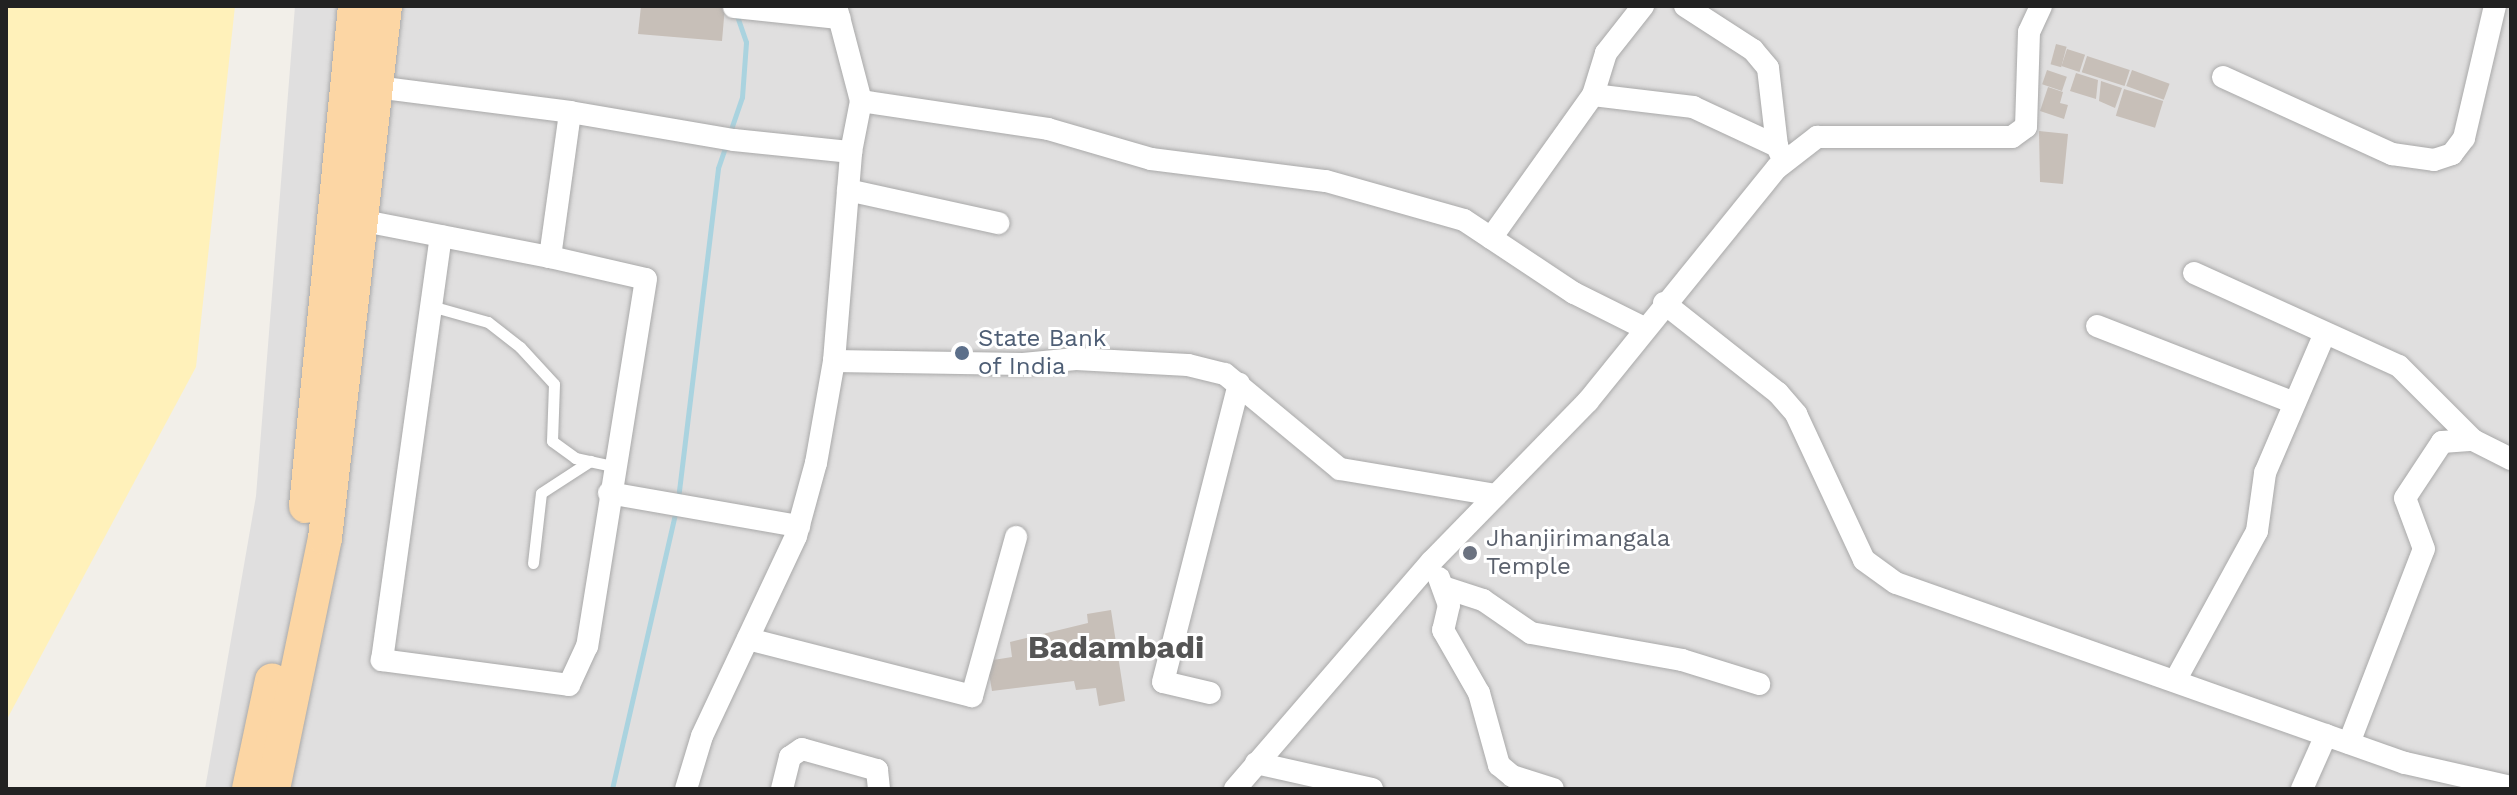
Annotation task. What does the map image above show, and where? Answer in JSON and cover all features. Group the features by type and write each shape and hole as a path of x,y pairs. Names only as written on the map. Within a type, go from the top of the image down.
{"main road":[{"path":"249,789 304,528 355,6"},
{"path":"273,789 325,538 364,221 385,6"}],"street":[{"path":"1491,238 1593,95 1606,53 1643,6"},
{"path":"1685,6 1753,50 1768,68 1781,154"},
{"path":"1235,789 1432,561 1588,401 1781,154 1817,137 2012,137 2026,127 2029,32 2041,6"},
{"path":"2223,77 2392,154 2434,160 2452,154 2464,138 2495,6"},
{"path":"686,789 702,736 799,526 834,361 851,152 861,101 838,12 734,7"},
{"path":"376,87 570,112 734,140 851,152"},
{"path":"1593,95 1693,107 1781,154"},
{"path":"861,101 1048,129 1151,159 1326,181 1464,220 1574,293 1644,328"},
{"path":"550,257 570,112"},
{"path":"848,190 998,223"},
{"path":"364,221 550,257 646,279 609,493 587,646 569,685 382,660 441,236"},
{"path":"2194,273 2399,366 2473,440 2511,459"},
{"path":"1664,303 1778,393 1796,414 1864,560 1896,583 2405,763 2511,787"},
{"path":"2097,326 2295,403"},
{"path":"2175,681 2257,531 2265,473 2325,333"},
{"path":"834,361 1023,364 1137,360 1225,374 1340,469 1496,495"},
{"path":"1210,693 1163,682 1239,384"},
{"path":"2349,743 2424,549 2405,498 2442,442 2473,440"},
{"path":"609,493 799,526"},
{"path":"748,639 972,696 1016,537"},
{"path":"1432,561 1449,605 1443,630 1479,693 1499,765 1512,776 1553,789"},
{"path":"1443,587 1483,600 1531,633 1682,660 1759,684"},
{"path":"2302,789 2326,735"},
{"path":"782,789 790,757 802,749 877,770 879,789"},
{"path":"1256,763 1372,789"}],"lane":[{"path":"431,306 488,322 520,347 554,384 552,441 590,461 614,466"},
{"path":"533,563 541,493 590,461"}],"shaded area":[{"path":"295,6 2511,6 2511,789 205,789 256,496"}],"sand":[{"path":"6,6 235,6 196,367 6,721"}],"building":[{"path":"641,6 725,6 722,41 638,34"},
{"path":"2056,44 2067,47 2061,67 2051,64"},
{"path":"2067,49 2085,55 2080,72 2061,66"},
{"path":"2087,56 2130,70 2125,86 2082,72"},
{"path":"2047,70 2067,77 2062,91 2042,84"},
{"path":"2132,70 2170,84 2164,100 2126,86"},
{"path":"2076,73 2098,80 2096,99 2070,91"},
{"path":"2101,81 2122,88 2115,108 2099,101"},
{"path":"2048,87 2063,92 2060,103 2068,105 2064,119 2040,111"},
{"path":"2124,89 2163,101 2155,128 2116,116"},
{"path":"2039,131 2068,134 2063,184 2040,182"},
{"path":"1111,610 1125,701 1099,706 1096,688 1076,690 1074,681 992,691 987,661 1012,657 1010,642 1088,623 1087,614"}],"waterway":[{"path":"730,132 742,97 746,42 736,13"},
{"path":"678,499 718,168 726,145"},
{"path":"612,789 676,509"}],"place":[{"name":"State Bank of India","path":"962,353"},
{"name":"Jhanjirimangala Temple","path":"1470,553"}],"district":[{"name":"Badambadi","path":"1116,647"}]}
